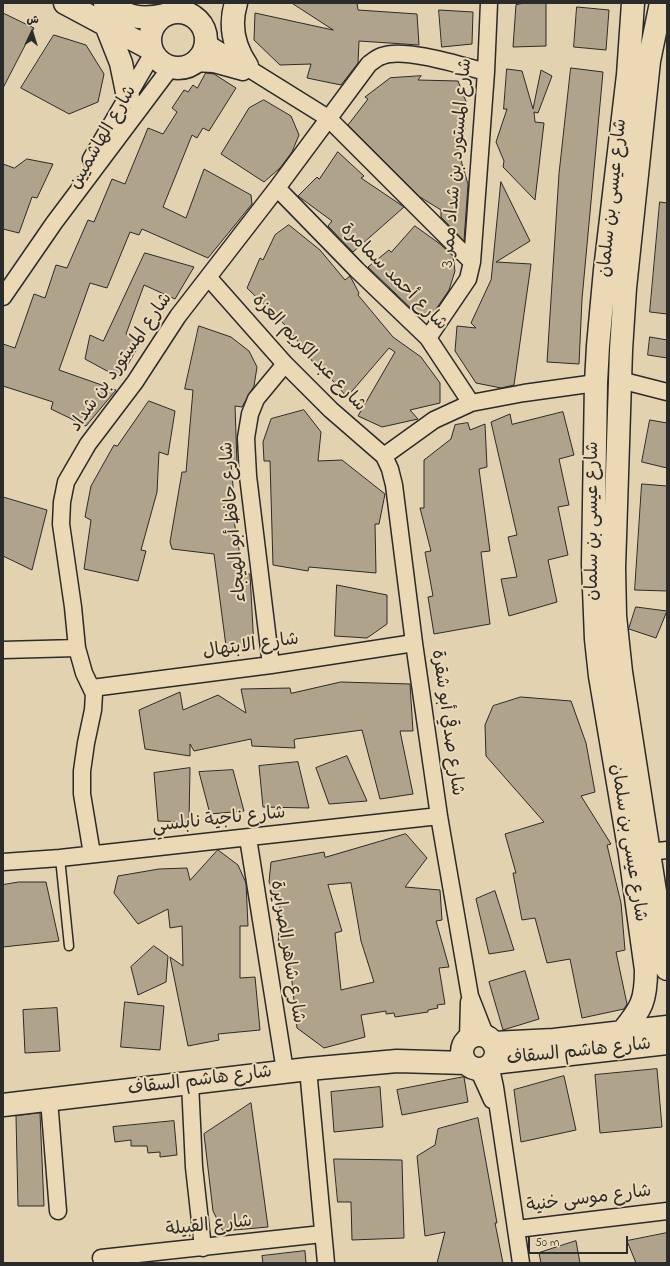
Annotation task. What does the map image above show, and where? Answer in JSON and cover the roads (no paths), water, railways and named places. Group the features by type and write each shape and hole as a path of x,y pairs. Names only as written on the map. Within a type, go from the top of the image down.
{"street":[{"path":"65,3 152,51 161,62 171,67 182,67 193,63 204,62 228,66 273,83"},
{"path":"105,3 127,15 137,18 149,19 179,10 188,14 200,23 206,40 328,118 472,262"},
{"path":"193,63 199,58 206,40 233,3"},
{"path":"236,3 233,18 234,34 238,53 247,66"},
{"name":"شارع المستورد بن شداد ممر 3","path":"428,338 468,279 472,262 486,72 489,3"},
{"name":"شارع عيسى بن سلمان","path":"623,1031 644,1002 646,986 648,852 596,639 593,546 596,383 605,270 628,75 634,3"},
{"path":"661,3 667,5"},
{"name":"شارع عيسى بن سلمان","path":"661,3 649,61 624,288 614,548 615,616 621,672 667,968"},
{"path":"152,51 150,39 152,30 157,21 179,10"},
{"path":"106,25 121,63 128,97"},
{"name":"شارع الهاشميين","path":"54,223 128,97 152,51"},
{"name":"شارع المستورد بن شداد","path":"92,854 82,794 82,771 93,710 94,694 84,673 77,648 73,607 61,524 62,502 66,482 88,444 135,382 178,316 277,188 369,64 382,55 414,55 486,72"},
{"name":"شارع الهاشميين","path":"3,297 54,223 171,67"},
{"name":"شارع أحمد سمامرة","path":"277,188 356,270 428,338 471,403"},
{"name":"شارع عبد الكريم العزة","path":"208,277 285,364 331,410 384,456"},
{"name":"شارع حافظ أبو الهيجاء","path":"271,664 248,476 246,438 250,414 256,400 285,364"},
{"path":"620,380 667,392"},
{"path":"384,456 434,420 471,403 524,393 596,383"},
{"name":"شارع صدقي أبو شقرة","path":"384,456 390,469 394,485 414,643 439,816 480,1053 498,1111 522,1263"},
{"path":"593,546 614,548"},
{"name":"شارع الابتهال","path":"92,688 414,643"},
{"path":"3,650 77,648"},
{"name":"شارع ناجية نابلسي","path":"3,862 60,858 439,816"},
{"name":"شارع شاهر الصرايرة","path":"248,838 285,1071"},
{"name":"شارع هاشم السقاف","path":"480,1053 554,1040 667,1027"},
{"name":"شارع هاشم السقاف","path":"3,1105 285,1071 480,1053 667,1043"},
{"path":"308,1069 322,1234 326,1263"},
{"path":"190,1083 194,1167 203,1248"},
{"path":"48,1100 58,1211"},
{"name":"شارع موسى خنية","path":"517,1229 667,1211"},
{"name":"شارع القبيلة","path":"101,1258 322,1234"}],"lane":[{"path":"60,858 69,946"}]}
